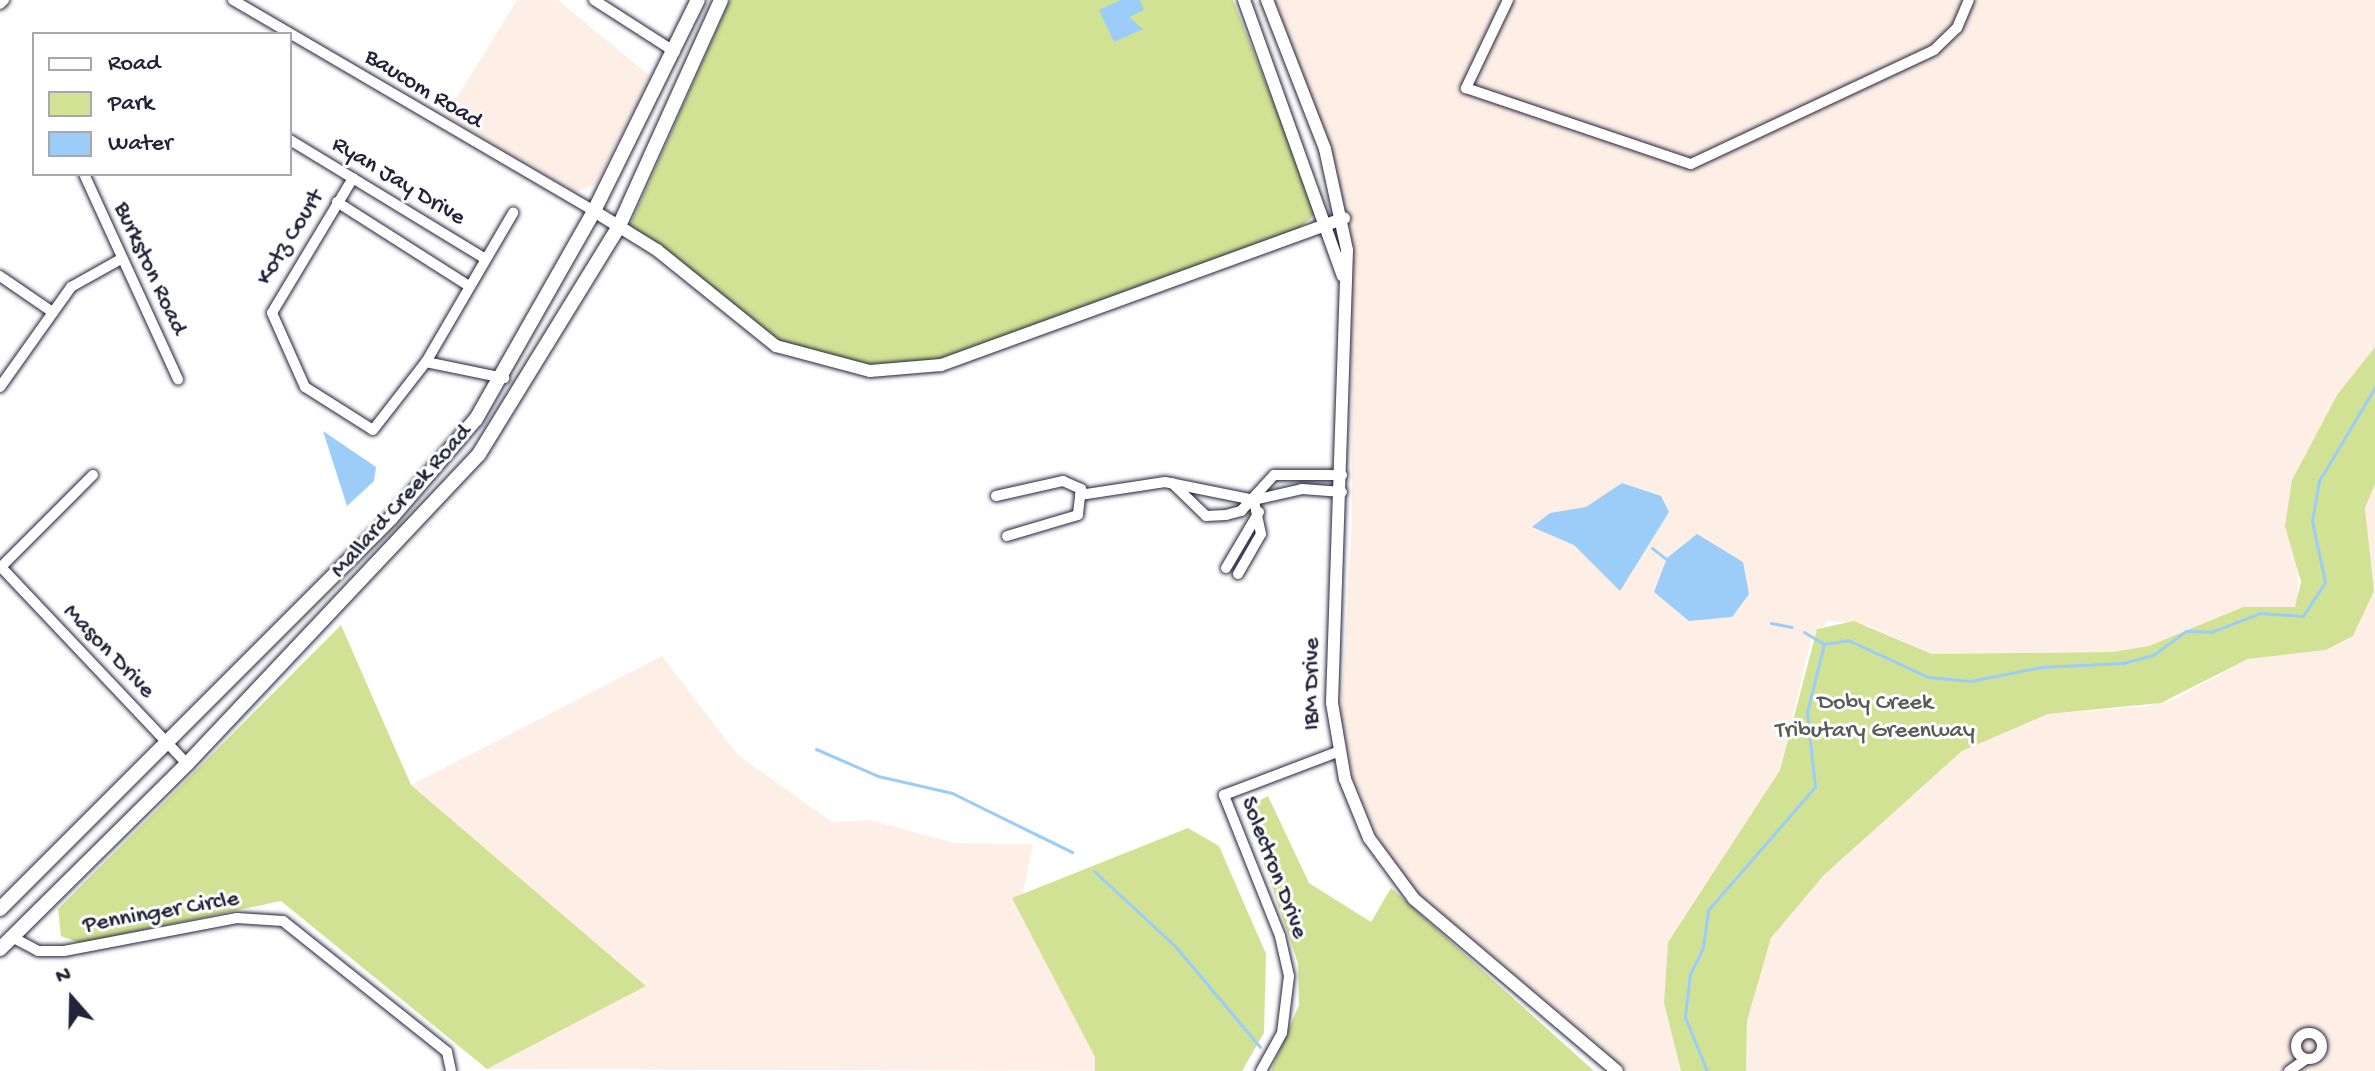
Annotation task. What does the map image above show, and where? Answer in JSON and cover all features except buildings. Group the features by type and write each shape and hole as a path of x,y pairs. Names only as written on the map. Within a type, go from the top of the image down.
{"main road":[{"name":"Mallard Creek Road","path":"0,909 391,518 504,378 594,211 698,0"},
{"path":"700,50 696,36 711,0"},
{"name":"Mallard Creek Road","path":"0,949 187,764 479,454 619,226 721,0"}],"street":[{"name":"Baucom Road","path":"233,0 288,32"},
{"path":"594,0 675,52"},
{"name":"IBM Drive","path":"1244,0 1345,279"},
{"name":"IBM Drive","path":"1267,0 1344,218 1342,492 1332,703 1337,752 1369,838 1405,888 1617,1071"},
{"path":"1508,0 1466,88 1691,164 1934,50 1957,28 1969,0"},
{"name":"Baucom Road","path":"292,34 594,211"},
{"name":"Ryan Jay Drive","path":"292,141 484,258"},
{"name":"Burkston Road","path":"85,176 178,379"},
{"name":"Kotz Court","path":"353,178 273,305 299,379 373,430 426,362"},
{"path":"337,202 469,286"},
{"path":"594,211 619,226 776,346 870,371 975,354 1344,218"},
{"path":"504,378 426,362 513,213"},
{"path":"0,387 51,311 81,278 121,259"},
{"path":"0,276 51,311"},
{"path":"1,566 93,475"},
{"path":"1172,483 1206,516 1241,511 1274,475 1342,475"},
{"path":"996,496 1063,481 1080,495 1082,509 1071,518 1007,536"},
{"path":"1080,495 1172,483 1254,500 1302,489 1342,492"},
{"path":"1238,574 1261,534 1259,512 1254,500"},
{"path":"1226,568 1259,512"},
{"path":"1240,542 1249,552"},
{"name":"Mason Drive","path":"1,566 187,764"},
{"name":"Solectron Drive","path":"1261,1071 1282,1033 1289,976 1280,936 1224,795 1337,752"},
{"name":"Penninger Circle","path":"12,937 38,951 64,951 237,918 283,921 447,1052 451,1071"},
{"path":"2289,1071 2306,1059"}],"shaded area":[{"path":"517,0 558,0 650,76 596,184 575,192 446,115"},
{"path":"1273,0 2375,0 2375,347 2337,395 2292,480 2299,604 2286,610 2243,607 2149,646 2112,652 1932,654 1867,625 1828,621 1811,639 1780,770 1668,941 1664,1003 1681,1071 1629,1071 1416,891 1381,843 1354,781 1341,714 1352,520 1351,253 1333,158"},
{"path":"2375,484 2375,1071 1746,1071 1747,1021 1771,938 1824,875 1962,751 2048,714 2146,706 2177,698 2248,659 2326,650 2353,636 2374,591 2365,508"},
{"path":"662,656 738,755 832,822 870,820 954,843 1033,844 1023,893 1106,1071 487,1069 646,986 411,785"}],"green space":[{"path":"730,0 1233,0 1317,213 1299,228 942,359 869,367 775,340 630,225"},
{"name":"Doby Creek Tributary Greenway","path":"2375,347 2375,484 2365,508 2374,591 2353,636 2326,650 2248,659 2161,703 2048,714 1962,751 1824,875 1771,938 1747,1021 1746,1071 1681,1071 1664,1003 1668,942 1780,770 1817,629 1854,621 1932,654 2112,652 2149,646 2243,607 2295,607 2301,582 2285,526 2292,480 2337,395"},
{"path":"341,625 411,785 646,986 487,1069 281,901 80,943 61,936 58,909"},
{"path":"1268,796 1309,883 1371,922 1391,888 1594,1071 1271,1071 1299,1005 1298,963 1245,808"},
{"path":"1188,828 1219,846 1266,954 1264,1033 1242,1071 1095,1071 1095,1057 1012,898"}],"water":[{"path":"1120,0 1140,0 1144,10 1129,17 1143,29 1114,42 1099,10"},
{"path":"323,431 376,467 374,481 347,506"},
{"path":"1622,483 1661,496 1669,512 1620,591 1574,545 1532,527 1550,513 1586,507"},
{"path":"1697,534 1743,562 1749,594 1732,617 1689,621 1654,592 1667,558"}],"waterway":[{"path":"1707,1071 1685,1017 1690,974 1703,947 1708,910 1815,787 1807,712 1824,644 1848,640 1928,677 1970,681 2041,667 2123,663 2153,655 2186,631 2211,632 2260,613 2303,616 2325,582 2312,521 2319,481 2375,387"},
{"path":"1652,548 1666,559"},
{"path":"1771,623 1792,627"},
{"path":"1804,632 1824,644"},
{"path":"816,749 878,776 952,793 1072,852"},
{"path":"1094,871 1175,946 1260,1047"}]}
